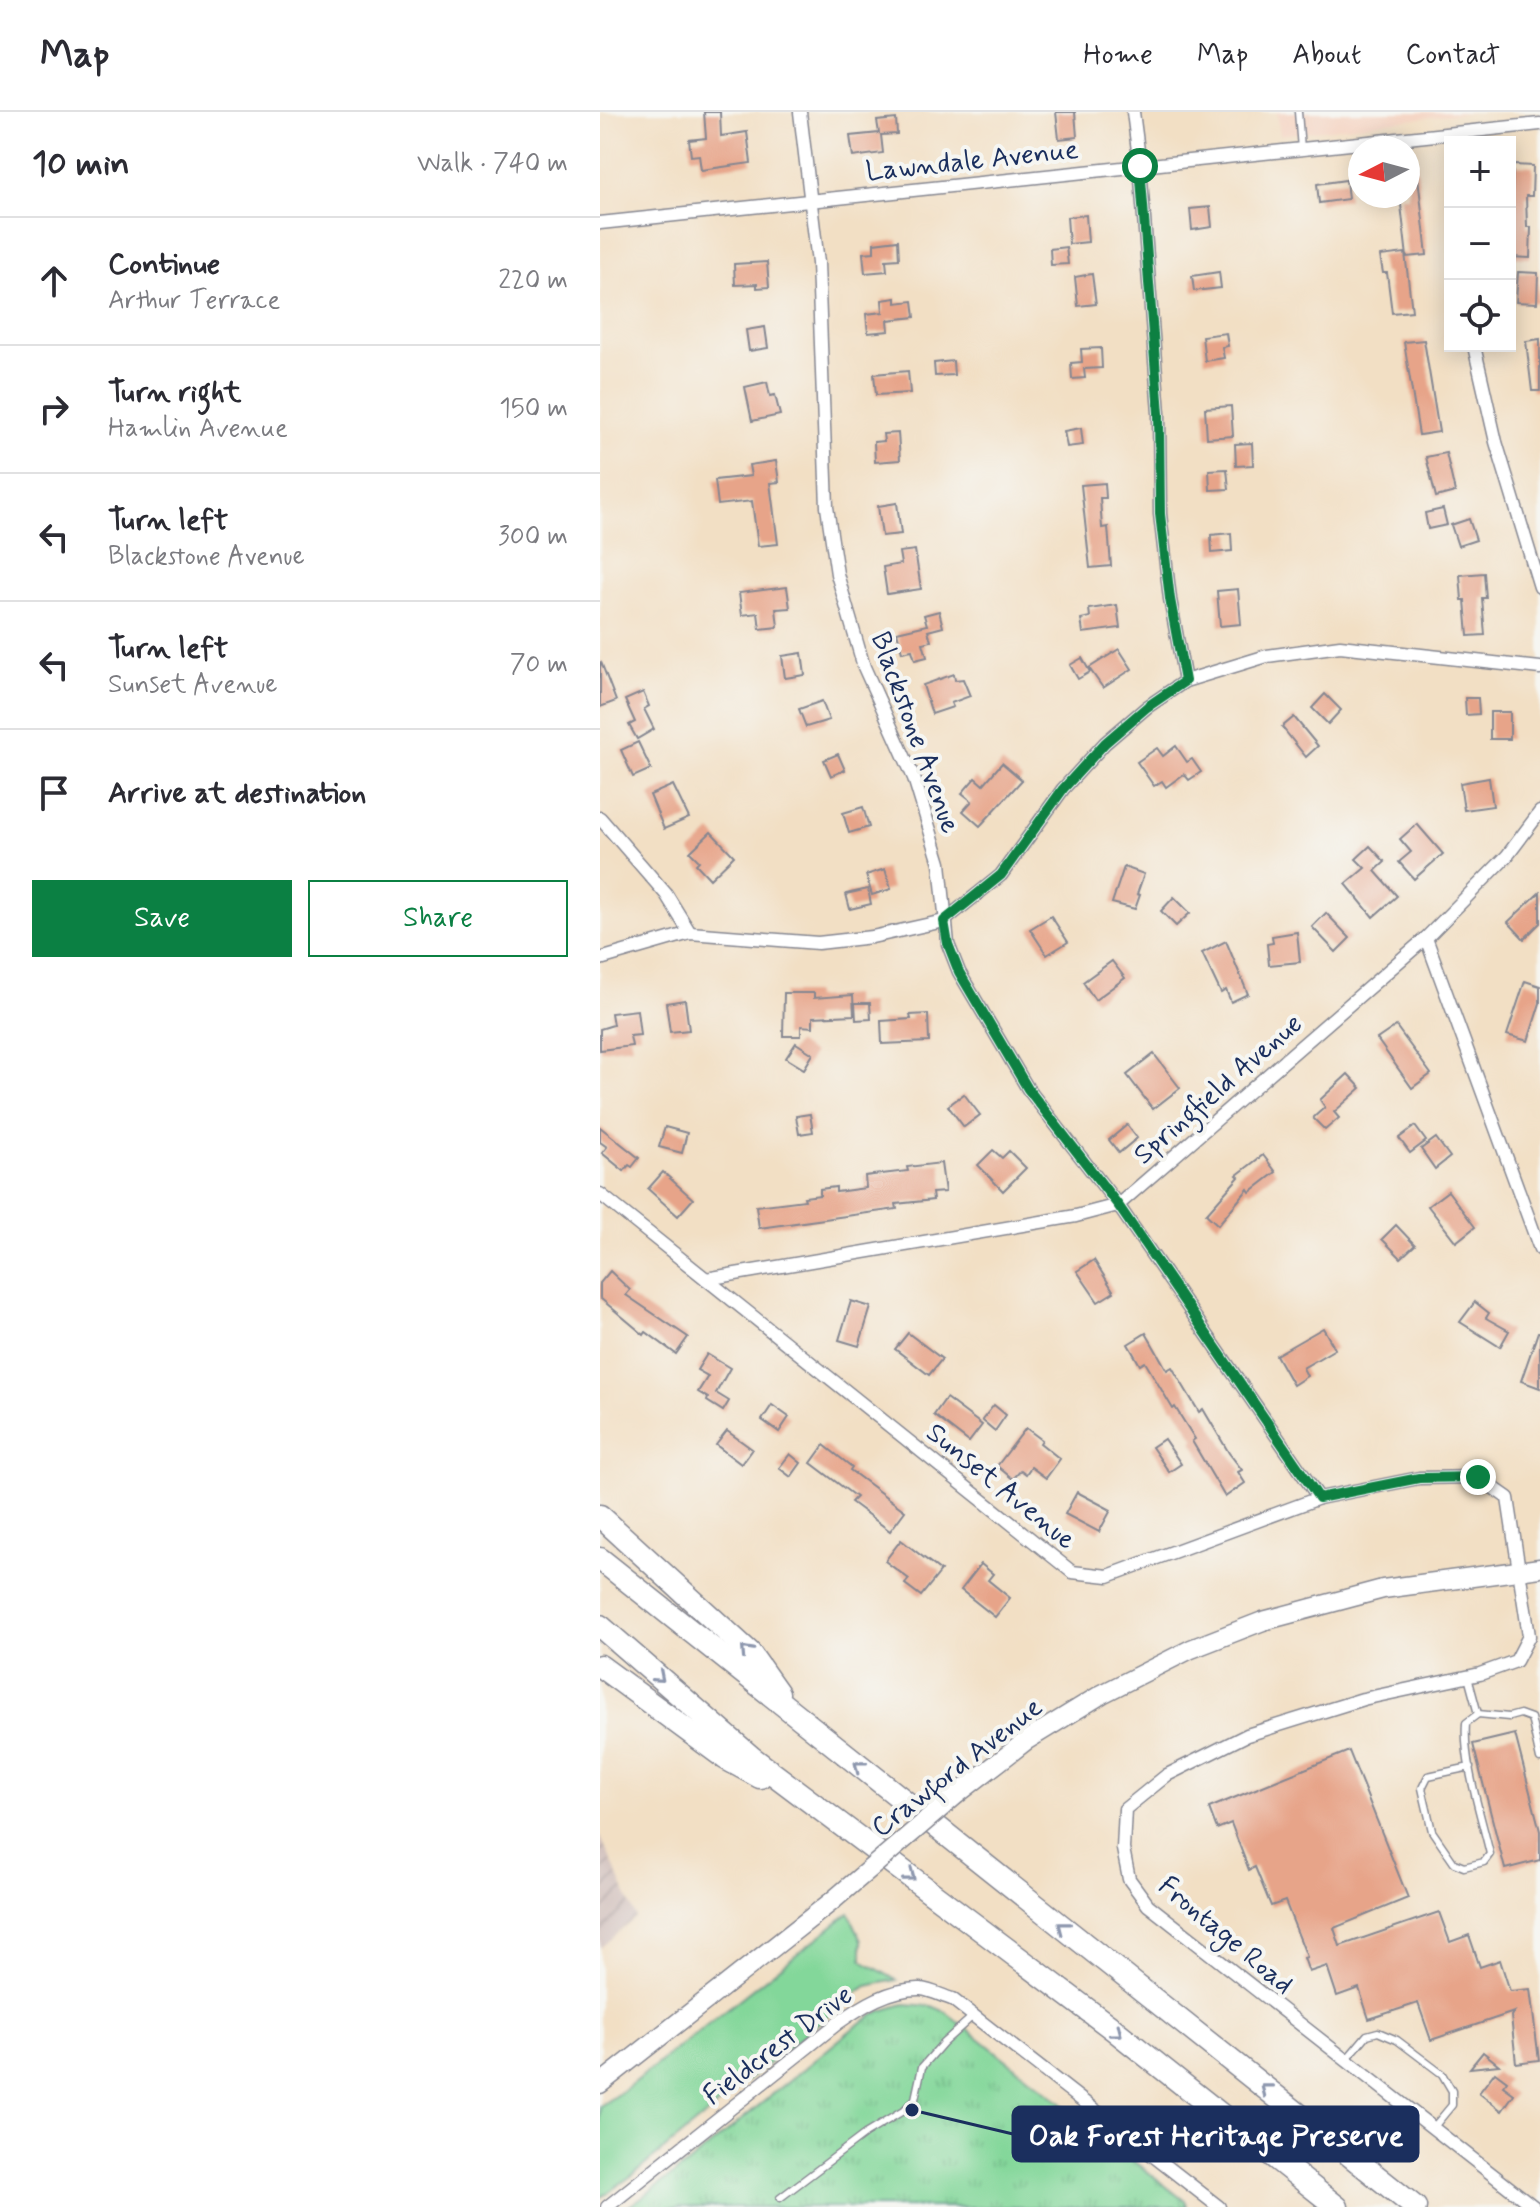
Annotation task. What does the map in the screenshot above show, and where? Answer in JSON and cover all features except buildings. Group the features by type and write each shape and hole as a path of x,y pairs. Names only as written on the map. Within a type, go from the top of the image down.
{"highway":[{"path":"600,1516 749,1652 793,1713"},
{"path":"600,1559 1415,2207"},
{"path":"600,1626 751,1757 1113,2029 1337,2207"},
{"path":"600,1666 725,1758 825,1812"}],"main road":[{"name":"Crawford Avenue","path":"600,2084 831,1902 956,1795 1027,1740 1102,1694 1191,1649 1263,1621 1383,1589 1540,1568"}],"street":[{"name":"Blackstone Avenue","path":"800,112 818,263 827,507 837,574 864,667 914,778 940,863 948,944 959,972 1028,1089 1118,1205 1319,1498"},
{"path":"1133,112 1159,413 1160,514 1170,599 1185,681"},
{"name":"Lawndale Avenue","path":"1475,136 1540,124"},
{"name":"Lawndale Avenue","path":"600,223 1301,149 1444,138"},
{"path":"1475,352 1496,442 1540,587"},
{"path":"600,959 690,933 818,943 872,937 944,921 1001,875 1063,789 1105,743 1147,707 1185,681 1267,656 1340,646 1540,668"},
{"name":"Springfield Avenue","path":"706,1279 1076,1216 1118,1205 1426,938 1507,856 1540,812"},
{"path":"600,818 666,894 690,933"},
{"path":"1426,938 1540,1249"},
{"name":"Sunset Avenue","path":"600,1194 1072,1572 1108,1576 1319,1498 1419,1478 1478,1477 1508,1498 1519,1570"},
{"name":"Frontage Road","path":"1519,1570 1529,1636 1516,1661 1468,1677 1363,1699 1247,1735 1167,1775 1125,1809 1123,1849 1129,1879 1148,1905 1534,2207"},
{"name":"Fieldcrest Drive","path":"607,2207 838,2023 869,2002 923,1989 952,1999 1219,2207"}],"lane":[{"path":"1298,112 1301,149"},
{"path":"1468,1677 1478,1714"},
{"path":"1470,1767 1428,1776 1422,1788 1432,1831 1454,1863 1464,1867 1484,1862 1490,1854 1470,1767 1466,1723 1478,1714 1509,1717 1520,1714 1531,1718 1540,1759"},
{"path":"780,2198 865,2134 903,2111 915,2099 922,2067 973,2016"},
{"path":"1346,2060 1367,2035 1378,2032 1397,2040 1442,2074 1452,2091 1452,2105 1433,2128"}],"shaded area":[{"path":"1277,112 1473,112 1280,135"},
{"path":"600,1835 636,1917 600,1948"}],"green space":[{"path":"849,1913 862,1941 862,1960 896,1980 867,1986 849,1998 634,2174 600,2198 600,2106"},
{"path":"904,2004 932,2006 946,2012 1186,2202 1187,2207 628,2207 684,2167 856,2026 881,2011"}],"place":[{"name":"Oak Forest Heritage Preserve","path":"912,2110"}],"route":[{"path":"1140,166 1159,413 1160,514 1170,599 1185,681 1147,707 1105,743 1063,789 1001,875 944,921 948,944 959,972 1028,1089 1118,1205 1319,1498 1419,1478 1478,1477"}]}
